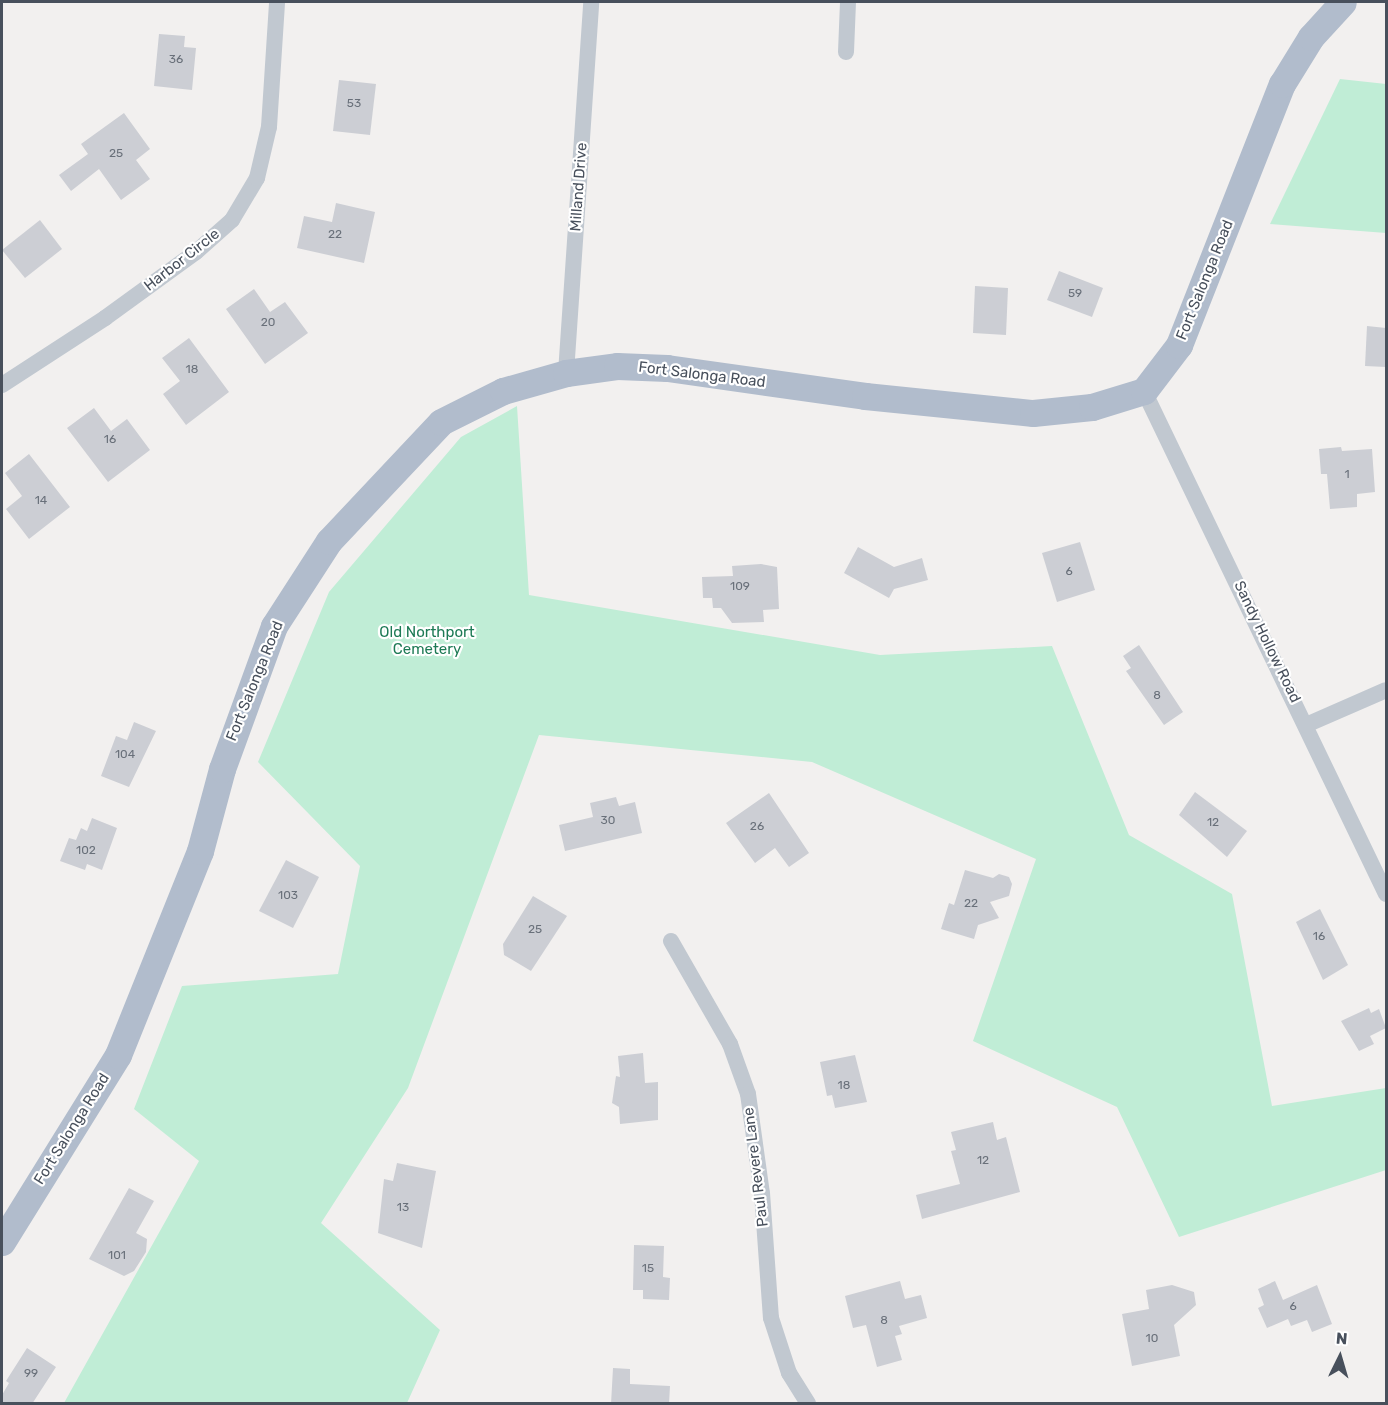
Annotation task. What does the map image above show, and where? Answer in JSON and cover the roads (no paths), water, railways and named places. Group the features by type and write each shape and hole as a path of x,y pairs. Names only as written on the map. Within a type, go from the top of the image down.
{"main road":[{"name":"Fort Salonga Road","path":"2,1242 118,1055 200,851 222,769 256,670 274,626 323,550 441,422 503,391 567,372 617,366 667,368 865,396 1034,413 1092,407 1144,391 1179,345 1282,84 1311,37 1343,2"}],"street":[{"name":"Harbor Circle","path":"2,387 187,259 232,220 256,178 269,127 277,2"},
{"name":"Milland Drive","path":"567,372 591,2"},
{"path":"846,52 848,2"},
{"name":"Sandy Hollow Road","path":"1144,391 1386,894"},
{"path":"1306,725 1386,690"},
{"name":"Paul Revere Lane","path":"671,941 730,1044 748,1094 762,1193 771,1318 789,1373 808,1404"}],"park label":[{"name":"Old Northport Cemetery","path":"427,640"}]}
